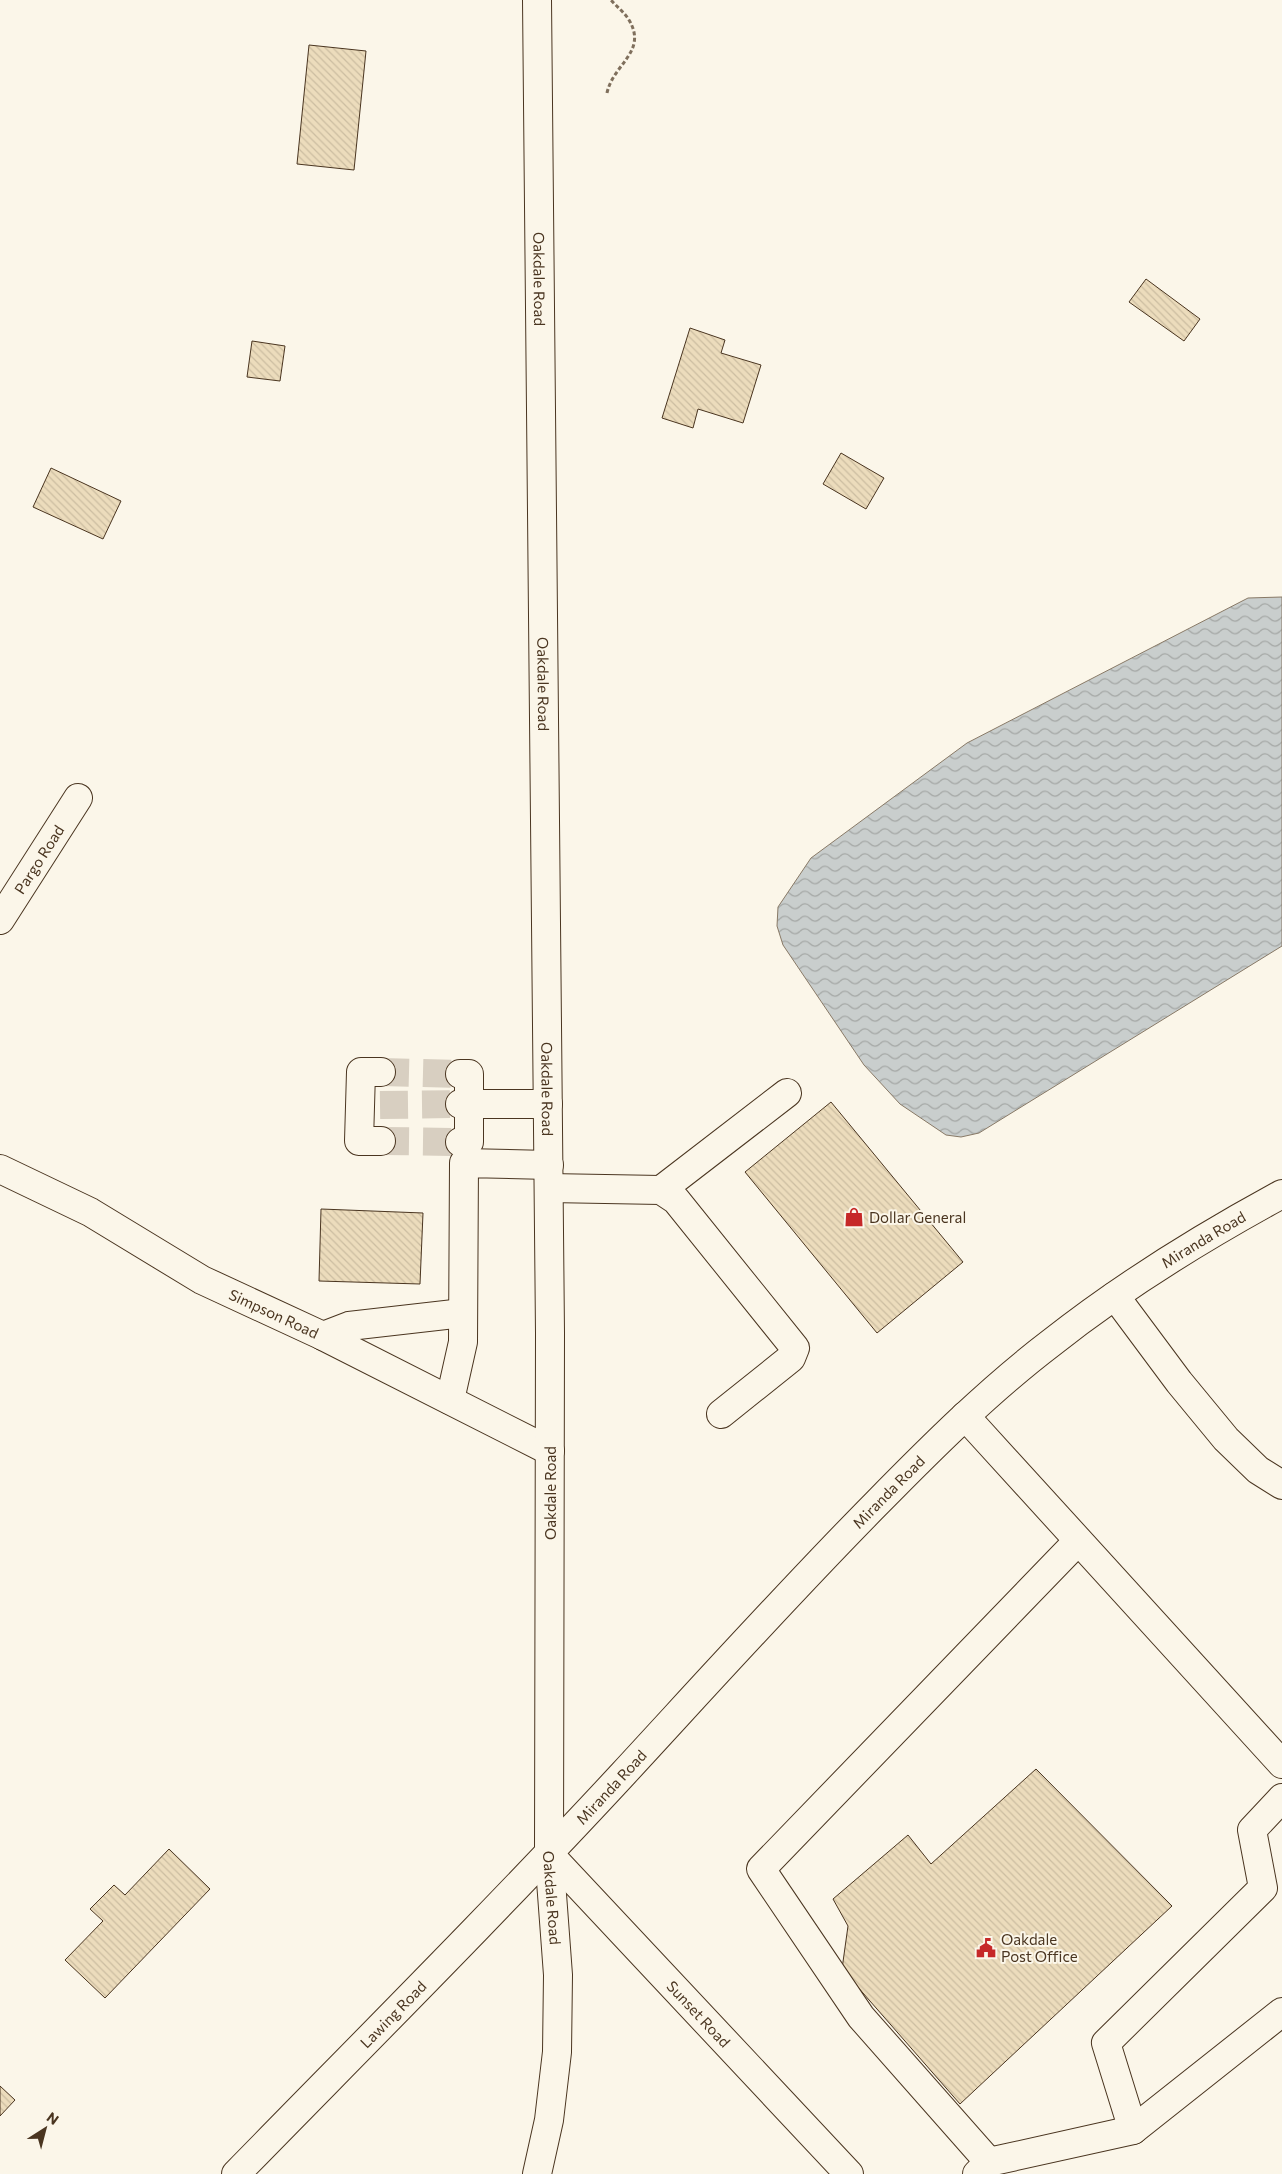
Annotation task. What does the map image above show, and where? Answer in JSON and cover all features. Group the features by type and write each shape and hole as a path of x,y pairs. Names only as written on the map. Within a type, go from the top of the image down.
{"main road":[{"name":"Oakdale Road","path":"537,0 549,1177 549,1854 558,1976 557,2052 549,2120 537,2174"},
{"name":"Pargo Road","path":"0,920 78,798"},
{"path":"381,1072 361,1072 370,1105 359,1141 381,1141"},
{"path":"450,1400 463,1342 465,1104 469,1074 460,1074"},
{"path":"661,1190 787,1094"},
{"path":"465,1104 548,1104"},
{"path":"464,1149 549,1177 661,1190 676,1200 795,1348 792,1358 721,1414"},
{"name":"Simpson Road","path":"0,1169 90,1212 202,1280 323,1336 550,1451"},
{"name":"Miranda Road","path":"549,1854 838,1542 965,1416 1050,1343 1115,1296 1223,1226 1282,1194"},
{"path":"1115,1296 1179,1382 1226,1439 1258,1470 1282,1485"},
{"path":"323,1336 349,1326 463,1313"},
{"path":"965,1416 1282,1764"},
{"path":"1078,1541 761,1869 861,2017 983,2168 1133,2130 1282,2012"},
{"path":"1133,2130 1106,2043 1263,1888 1252,1830 1282,1798"},
{"name":"Lawing Road","path":"236,2174 549,1854"},
{"name":"Sunset Road","path":"549,1854 849,2174"}],"path":[{"path":"607,93 612,77 634,46 635,33 629,19 611,0"}],"water":[{"path":"1282,597 1282,946 979,1133 961,1137 946,1135 900,1104 864,1065 783,945 777,926 778,907 811,858 967,743 1248,598"}],"building":[{"path":"309,45 366,51 354,170 297,164"},
{"path":"1146,279 1200,319 1184,341 1129,302"},
{"path":"690,328 725,340 721,353 761,365 743,423 698,409 693,428 662,418"},
{"path":"252,341 285,346 280,381 247,377"},
{"path":"841,453 884,478 866,509 823,484"},
{"path":"51,468 121,501 103,539 33,507"},
{"name":"Dollar General","path":"831,1102 963,1262 877,1333 745,1172"},
{"path":"321,1209 423,1213 420,1284 319,1281"},
{"name":"Oakdale Post Office","path":"1036,1769 1172,1906 960,2104 842,1969 848,1926 833,1899 908,1835 931,1864"},
{"path":"169,1849 210,1889 105,1998 65,1960 103,1921 90,1909 114,1885 125,1895"},
{"path":"0,2086 15,2100 0,2116"}],"tunnel":[{"path":"381,1072 460,1074"},
{"path":"380,1105 460,1104"},
{"path":"381,1141 460,1142"}],"place":[{"name":"Dollar General","path":"854,1217"},
{"name":"Oakdale Post Office","path":"986,1948"}]}
